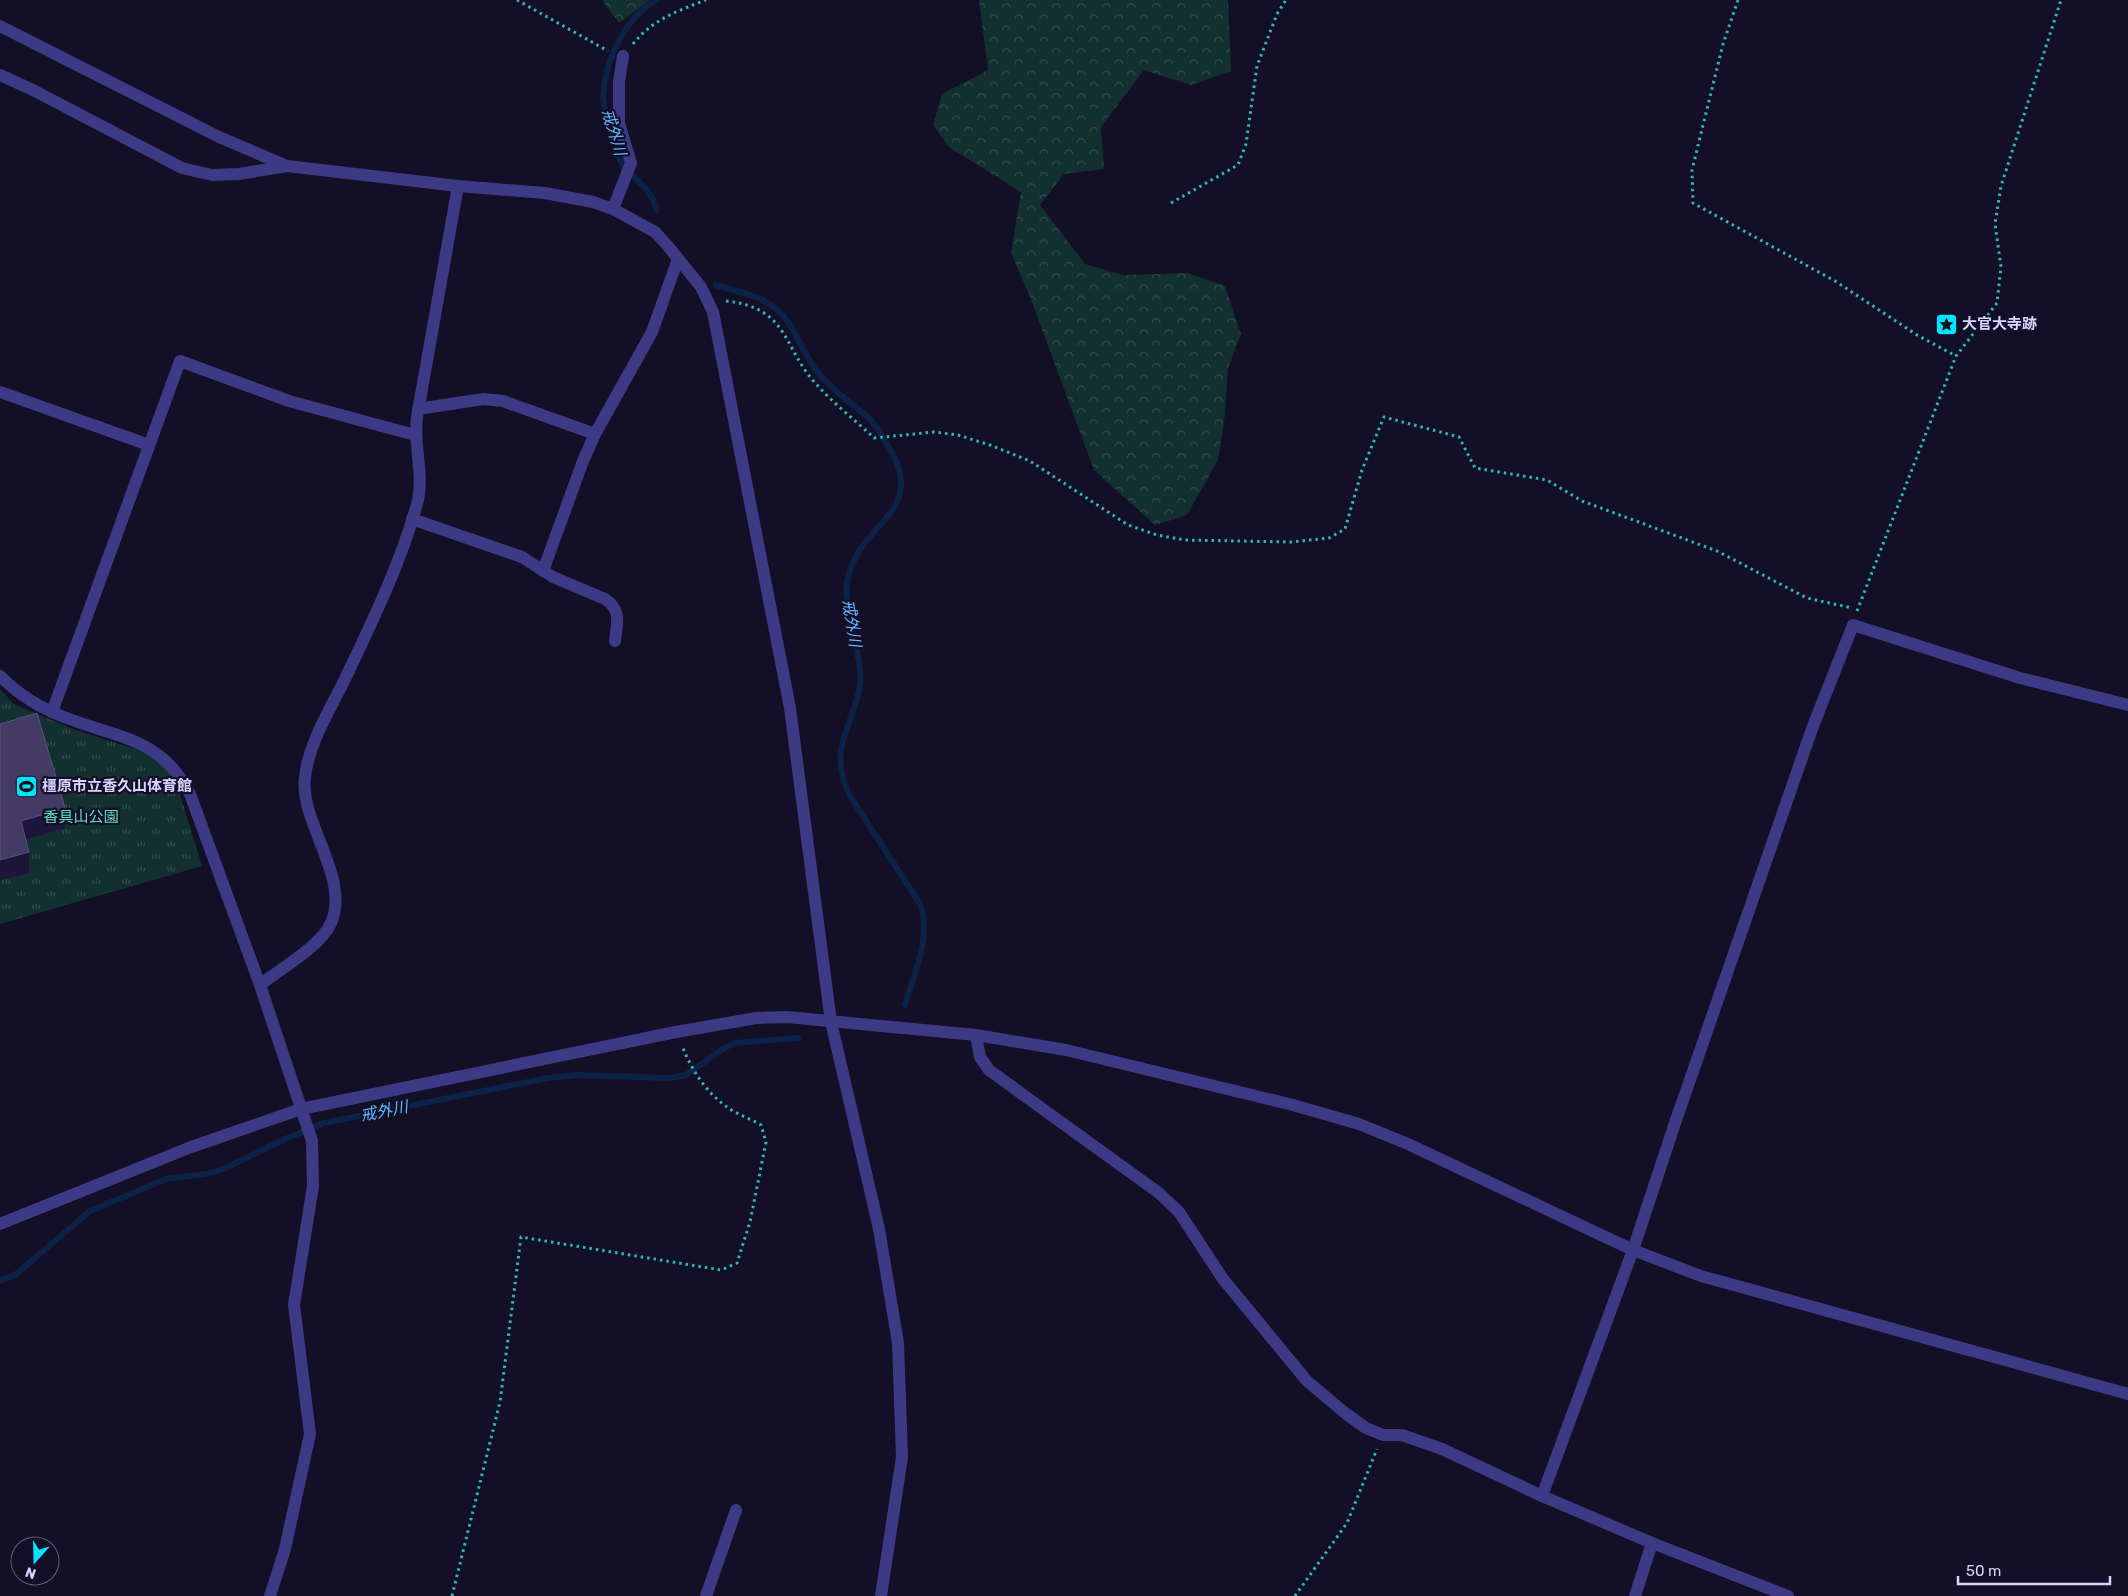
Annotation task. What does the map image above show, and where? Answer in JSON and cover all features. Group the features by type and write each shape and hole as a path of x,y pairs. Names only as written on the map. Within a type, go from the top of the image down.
{"street":[{"path":"0,26 219,137 287,166"},
{"path":"612,209 630,163 619,123 619,82 623,56"},
{"path":"0,75 33,90 182,168 212,175 239,174 287,166 458,186 545,193 593,202 612,209 655,232 708,299 714,312 790,708 831,1022 879,1230 898,1343 902,1457 881,1596"},
{"path":"260,985 322,937 331,924 337,904 334,887 306,798 304,779 307,763 314,744 390,581 418,502 420,485 415,436 418,409 458,186"},
{"path":"543,571 573,484 595,434 652,332 678,259"},
{"path":"52,712 180,361 289,401 415,436"},
{"path":"0,392 149,445"},
{"path":"418,409 463,400 493,400 595,434"},
{"path":"412,519 522,557 564,583 613,604 618,612 615,641"},
{"path":"1542,1496 1633,1250 1675,1123 1813,726 1853,625 2020,678 2128,705"},
{"path":"0,676 13,688 52,712 135,741 154,750 169,761 182,777 260,985 300,1110 312,1141 313,1186 294,1305 310,1434 285,1549 270,1596"},
{"path":"0,1224 191,1147 300,1110 756,1018 787,1017 976,1036 1066,1050 1293,1105 1359,1124 1408,1144 1633,1250 1701,1276 1748,1291 2128,1394"},
{"path":"976,1036 980,1057 989,1070 1159,1193 1179,1212 1223,1279 1307,1381 1366,1428 1383,1435 1402,1435 1442,1449 1542,1496 1652,1543 1788,1596"},
{"path":"706,1596 736,1510"},
{"path":"1635,1596 1652,1543"}],"path":[{"path":"517,0 602,48"},
{"path":"623,56 642,32 667,14 706,0"},
{"path":"1171,203 1238,165 1246,144 1257,66 1277,14 1286,0"},
{"path":"1738,0 1723,44 1692,170 1694,203 1835,281 1917,335 1956,356"},
{"path":"1853,625 1956,356 1997,303 2001,267 1995,224 2001,186 2061,0"},
{"path":"708,299 739,302 764,313 779,324 804,370 818,386 874,438 934,432 958,435 990,444 1030,461 1128,525 1157,535 1185,540 1292,542 1329,538 1345,529 1362,470 1384,417 1459,437 1475,468 1547,480 1582,501 1717,550 1807,598 1858,609"},
{"path":"452,1596 500,1402 521,1237 721,1270 737,1263 750,1222 766,1142 761,1125 731,1110 718,1100 702,1082 689,1062"},
{"path":"1297,1595 1347,1523 1383,1435"}],"green space":[{"path":"602,0 650,0 619,23"},
{"path":"979,0 1228,0 1231,71 1191,85 1144,70 1101,127 1104,169 1064,174 1040,205 1085,264 1123,275 1188,273 1225,286 1241,334 1228,368 1225,414 1218,460 1187,515 1155,525 1094,470 1030,297 1011,253 1021,192 949,147 933,125 942,94 988,70"},
{"name":"香具山公園","path":"0,689 14,704 73,729 151,754 168,768 177,785 202,866 0,924"}],"building":[{"name":"橿原市立香久山体育館","path":"37,713 65,808 21,821 29,852 0,860 0,724"}],"waterway":[{"name":"戒外川","path":"657,0 635,17 626,28 608,68 603,96 605,112 620,159 630,174 645,187 657,210"},
{"name":"戒外川","path":"716,285 765,301 781,314 788,322 810,362 819,374 874,424 892,452 900,472 901,482 897,502 855,557 847,583 848,610 860,666 860,679 855,706 842,742 841,766 850,796 920,904 923,916 923,942 905,1005"},
{"name":"戒外川","path":"0,1281 15,1275 90,1211 166,1179 207,1174 226,1168 285,1139 324,1123 548,1078 575,1075 670,1078 686,1075 724,1048 735,1043 798,1038"}],"place":[{"name":"大官大寺跡","path":"1946,324"},
{"name":"橿原市立香久山体育館","path":"26,786"}]}
